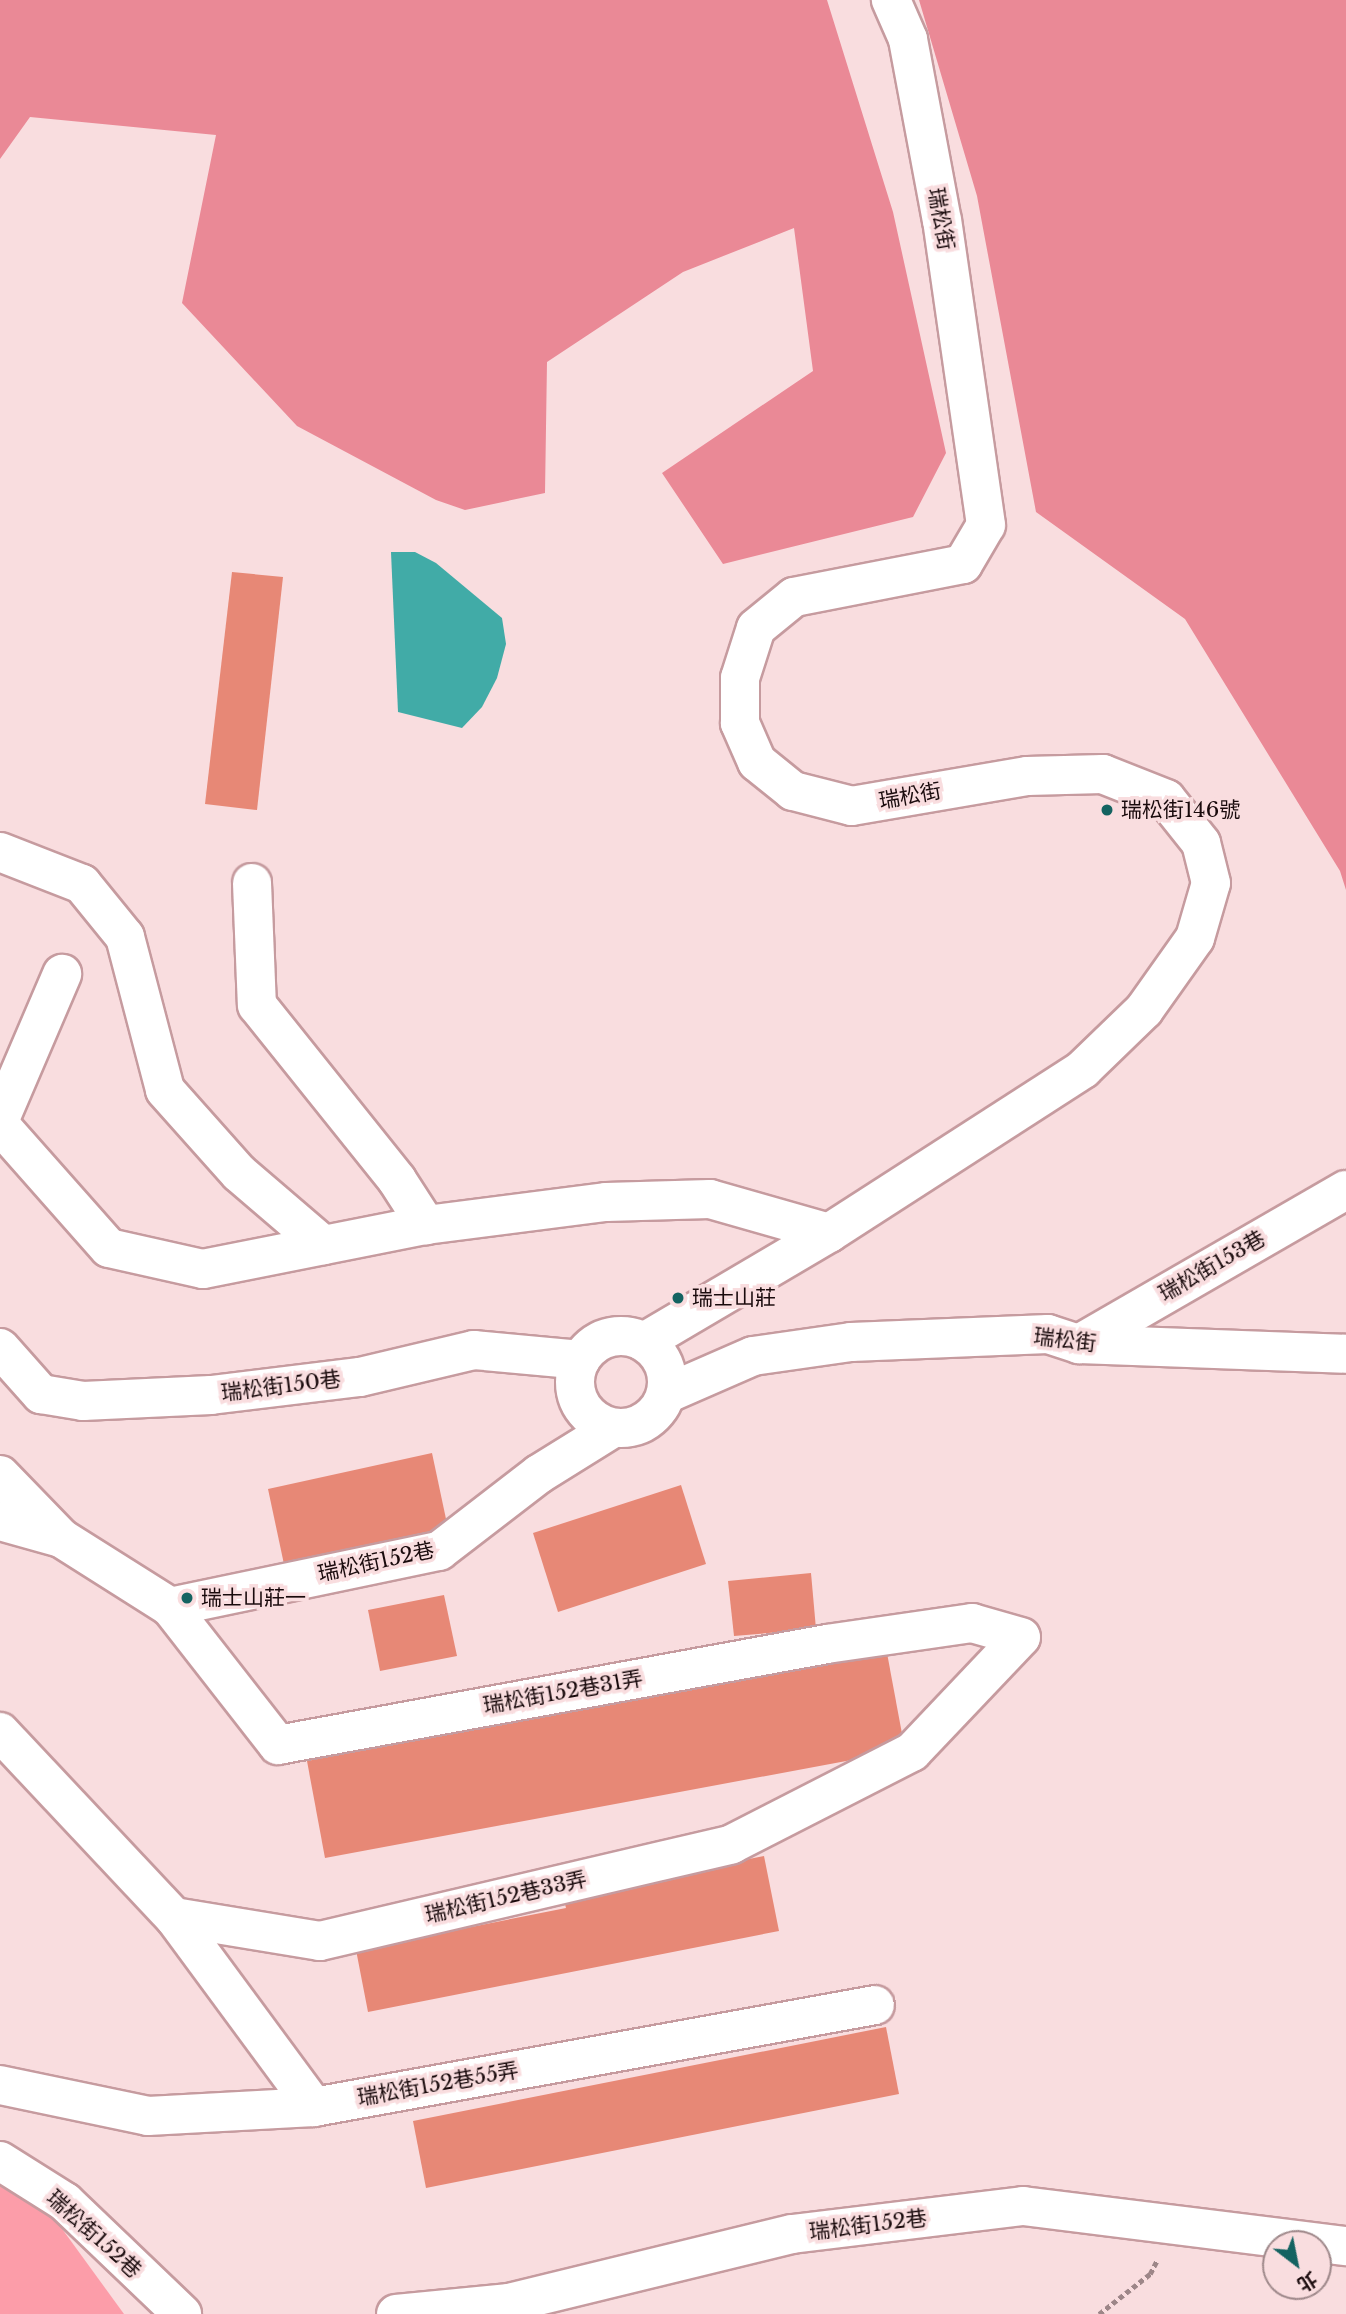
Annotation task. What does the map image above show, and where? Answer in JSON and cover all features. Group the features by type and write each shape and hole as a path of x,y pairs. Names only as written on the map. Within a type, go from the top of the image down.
{"street":[{"name":"瑞松街","path":"644,1342 830,1233 1083,1069 1144,1010 1195,938 1212,883 1201,844 1166,799 1103,774 1027,776 852,806 793,791 757,762 740,723 740,678 756,628 794,597 964,564 986,525 942,221 908,39 891,0"},
{"path":"0,852 82,884 125,937 165,1090 239,1173 323,1245"},
{"path":"252,883 257,1005 397,1180 426,1225"},
{"path":"0,1119 62,974"},
{"path":"0,1125 108,1248 203,1269 426,1225 606,1202 710,1199 830,1233"},
{"name":"瑞松街153巷","path":"1079,1344 1346,1190"},
{"name":"瑞松街","path":"613,1428 627,1428 652,1417 666,1394 753,1356 851,1342 1048,1334 1079,1344 1346,1354"},
{"path":"613,1428 599,1423 579,1402 576,1381 581,1360 590,1349 615,1336 644,1342 664,1364 666,1394"},
{"name":"瑞松街150巷","path":"0,1348 41,1394 83,1401 211,1395 360,1377 474,1350 581,1360"},
{"name":"瑞松街152巷","path":"170,1607 439,1550 539,1474 613,1428"},
{"path":"0,1475 61,1538 170,1607"},
{"path":"0,1521 61,1538"},
{"name":"瑞松街152巷31弄","path":"170,1607 278,1745 827,1644 972,1623 1021,1637"},
{"name":"瑞松街152巷33弄","path":"174,1917 320,1941 732,1844 912,1752 1021,1637"},
{"path":"0,1732 174,1917 314,2107"},
{"name":"瑞松街152巷55弄","path":"0,2085 148,2116 314,2107 875,2005"},
{"name":"瑞松街152巷","path":"0,2161 65,2202 182,2314"},
{"name":"瑞松街152巷","path":"396,2314 509,2303 792,2234 1023,2206 1346,2246"}],"path":[{"path":"1099,2314 1150,2274 1175,2225"}],"shaded area":[{"path":"0,0 827,0 893,212 946,453 913,517 723,564 662,473 813,371 794,228 683,272 547,362 545,493 465,510 436,500 297,426 182,303 216,135 30,117 0,159"},
{"path":"919,0 1346,0 1346,890 1340,871 1185,619 1036,512 977,196"},
{"path":"0,2183 52,2215 124,2314 0,2314"}],"water":[{"path":"391,552 415,552 436,563 502,618 506,644 497,678 482,707 462,728 398,712"}],"building":[{"path":"232,572 283,577 257,810 205,804"},
{"path":"432,1453 449,1533 285,1569 268,1489"},
{"path":"681,1485 706,1564 558,1612 533,1533"},
{"path":"811,1573 816,1629 734,1636 728,1581"},
{"path":"444,1595 457,1656 380,1671 368,1610"},
{"path":"887,1653 905,1750 325,1858 307,1761"},
{"path":"764,1856 779,1931 368,2012 356,1950 566,1908 563,1896"},
{"path":"886,2027 899,2094 426,2188 413,2121"}],"place":[{"name":"瑞松街146號","path":"1107,810"},
{"name":"瑞士山莊","path":"678,1298"},
{"name":"瑞士山莊一","path":"187,1598"}]}
